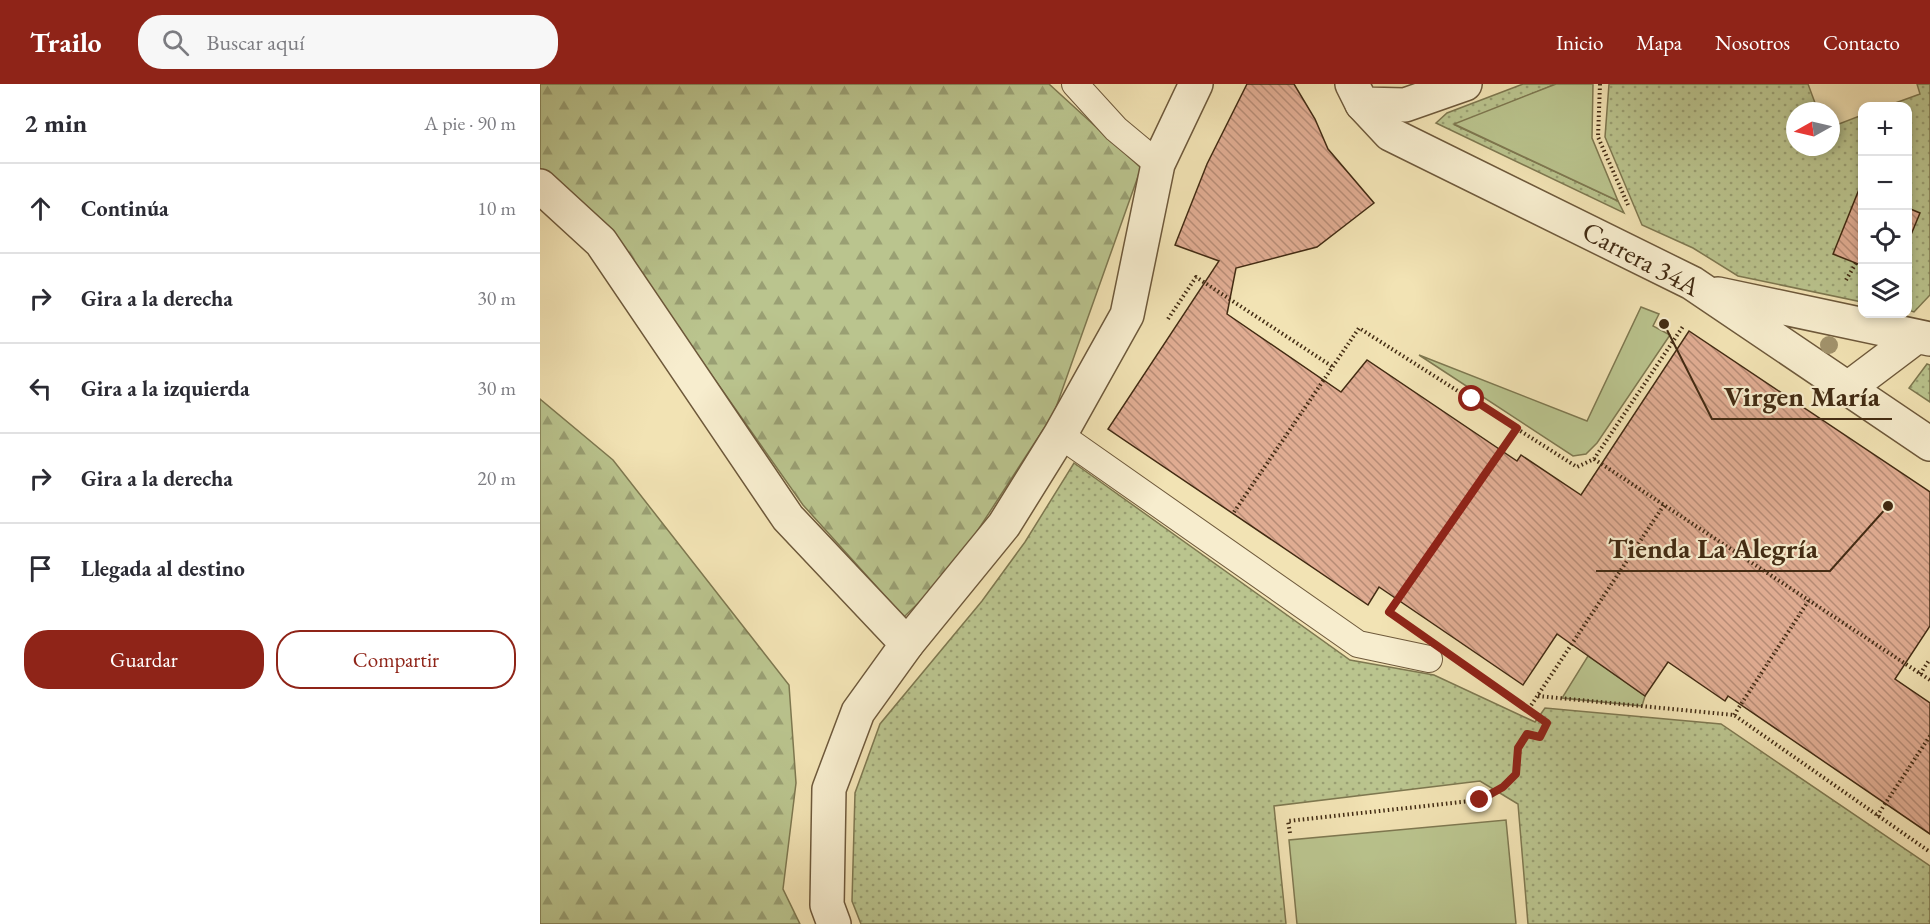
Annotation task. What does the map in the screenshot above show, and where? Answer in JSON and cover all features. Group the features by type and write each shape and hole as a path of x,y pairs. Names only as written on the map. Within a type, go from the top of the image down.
{"street":[{"path":"834,924 827,905 830,789 858,712 907,644 1004,525 1060,435 1127,315 1158,164 1196,84"},
{"path":"1357,94 1405,105 1465,84"},
{"name":"Carrera 34A","path":"1357,94 1390,134 1647,260 1702,290 1930,444"},
{"path":"540,186 601,242 788,518 907,644"},
{"path":"1702,290 1923,338"},
{"path":"1847,389 1923,338"}],"lane":[{"path":"1075,84 1116,129 1158,164"},
{"path":"1060,435 1358,644 1442,658"}],"path":[{"path":"1600,84 1598,137 1626,201 1647,260"},
{"path":"1197,277 1333,367"},
{"path":"1233,513 1359,328 1577,467 1594,459 1688,319"},
{"path":"1384,620 1517,428"},
{"path":"1594,459 1930,680"},
{"path":"1528,710 1664,505"},
{"path":"1734,715 1809,600"},
{"path":"1389,612 1398,618"},
{"path":"1290,833 1288,821 1480,800 1503,787 1516,774 1518,748 1527,734 1540,737 1547,723 1442,658"},
{"path":"1920,674 1930,659"},
{"path":"1538,696 1734,715 1930,852"},
{"path":"1877,816 1930,736"}],"green space":[{"path":"540,84 1049,84 1141,168 1054,413 952,570 904,617 803,505 675,323 540,172"},
{"path":"1523,84 1556,84 1455,125 1618,201 1624,213 1436,123 1447,113"},
{"path":"1556,84 1593,84 1592,138 1618,201 1454,124"},
{"path":"1609,84 1808,84 1815,102 1786,102 1786,156 1840,156 1840,124 1858,117 1858,301 1738,276 1693,248 1642,225 1605,137"},
{"path":"1917,84 1930,84 1930,295 1914,312 1912,311 1912,102 1898,102 1920,94"},
{"path":"1641,307 1659,314 1653,326 1670,335 1597,443 1586,454 1573,456 1419,355 1587,421"},
{"path":"1927,364 1930,365 1930,402 1909,388"},
{"path":"540,399 613,460 789,685 796,783 783,889 800,924 540,924"},
{"path":"1074,463 1350,660 1434,675 1535,722 1545,708 1721,724 1930,866 1930,924 1528,924 1518,804 1480,781 1274,806 1286,924 861,924 852,901 855,793 880,724 982,601 1025,542"},
{"path":"1588,656 1645,696 1642,706 1562,698"},
{"path":"1506,820 1516,924 1297,924 1289,840"}],"building":[{"path":"1247,84 1294,84 1315,119 1328,149 1374,203 1317,247 1236,268 1227,314 1341,392 1367,360 1517,461 1521,455 1581,495 1689,331 1930,492 1930,626 1895,679 1930,703 1930,834 1728,696 1725,701 1668,662 1645,696 1557,634 1523,685 1379,587 1368,605 1108,429 1219,261 1175,245 1207,164"},
{"path":"1858,192 1858,264 1833,254"},
{"path":"1912,210 1920,213 1912,232"}],"place":[{"name":"Virgen María","path":"1664,324"},
{"name":"Tienda La Alegría","path":"1888,506"}],"route":[{"path":"1472,399 1517,428 1389,612 1547,723 1540,737 1527,734 1518,748 1516,774 1503,787 1480,800"}]}
